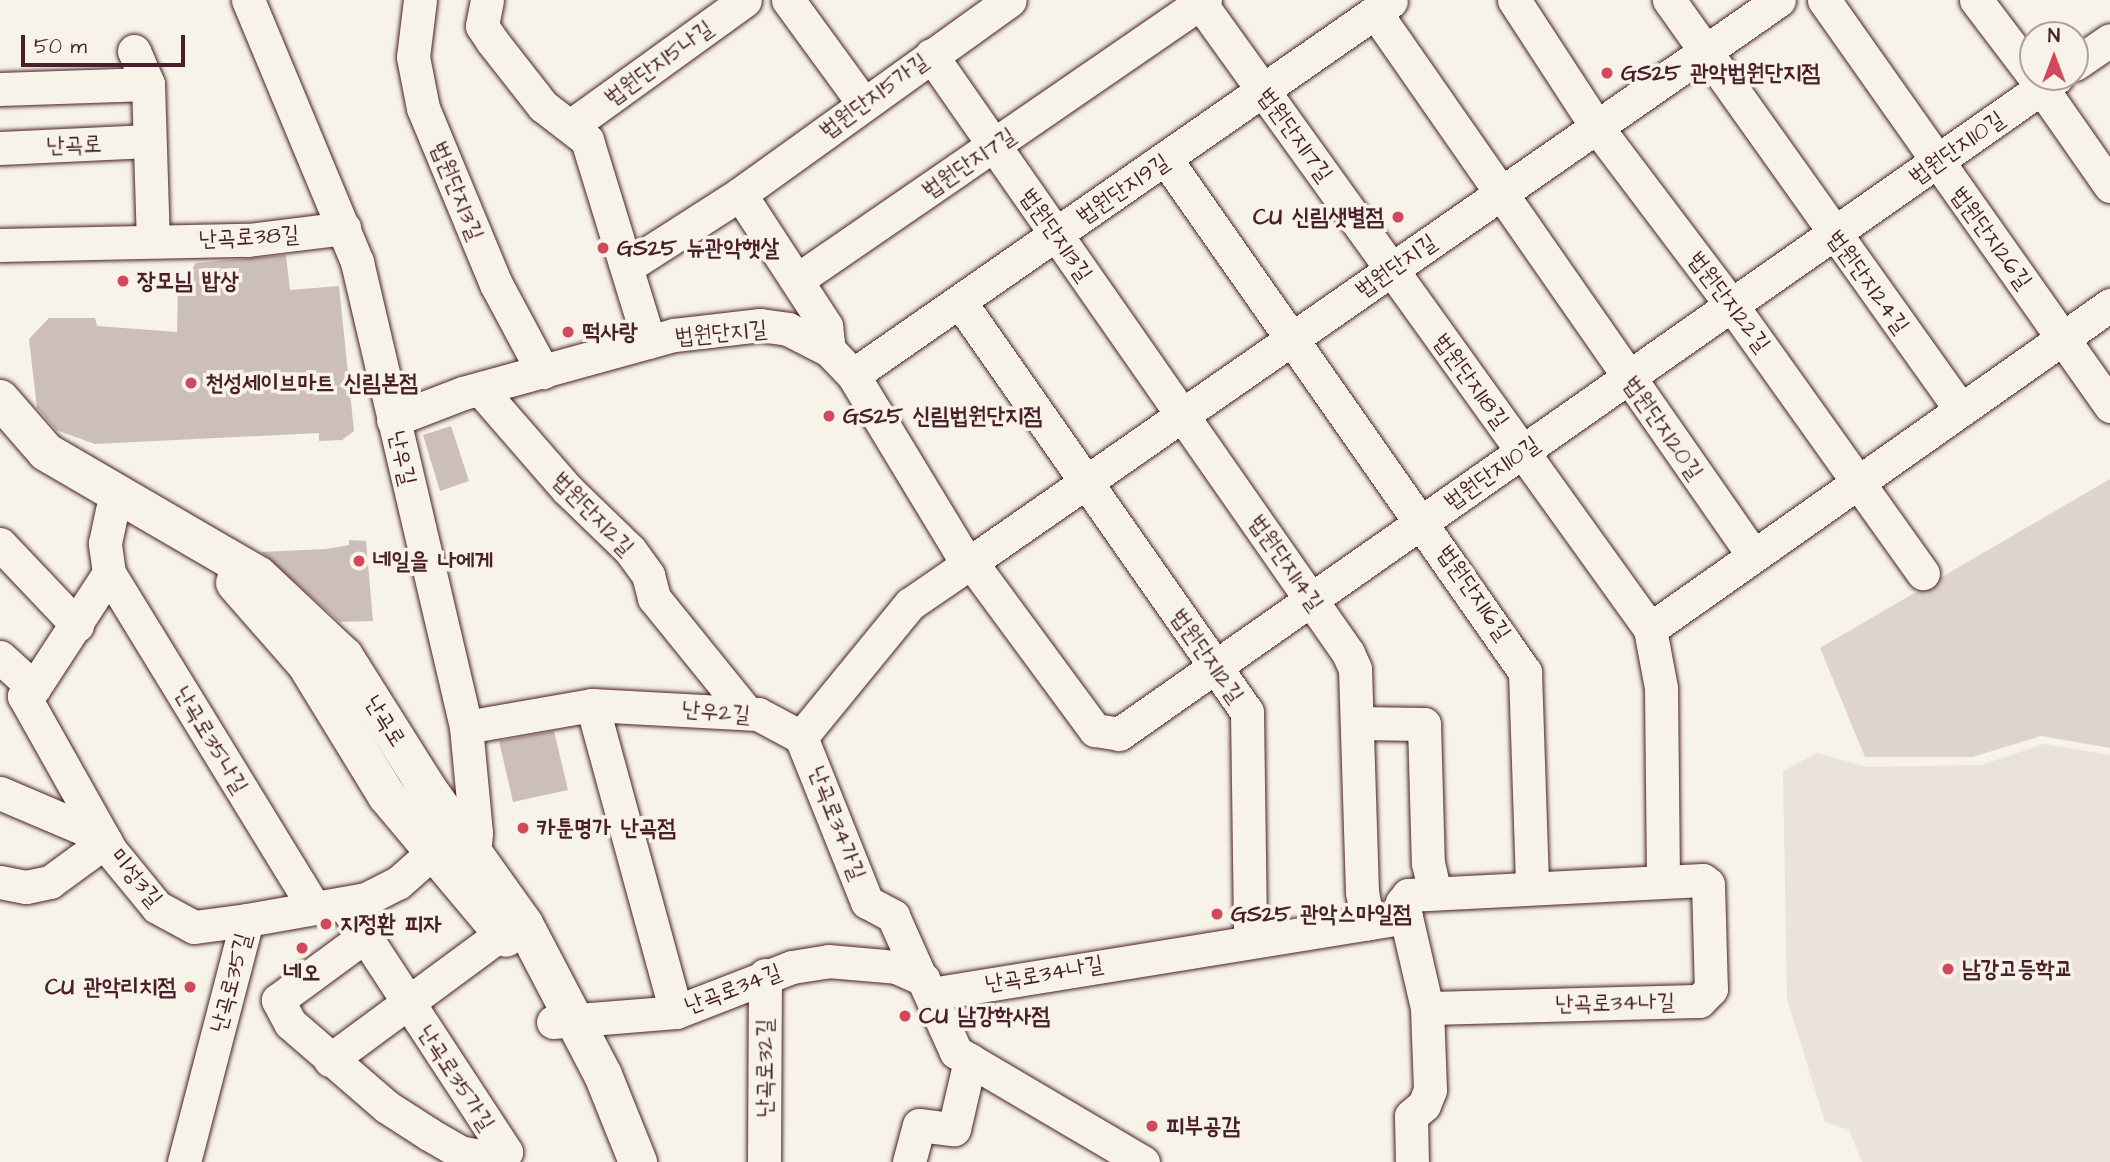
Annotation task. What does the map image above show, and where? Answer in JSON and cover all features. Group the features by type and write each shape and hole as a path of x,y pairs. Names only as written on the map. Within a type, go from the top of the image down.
{"main road":[{"name":"난곡로","path":"0,400 46,452 260,576 344,656 524,924 618,1162"},
{"name":"난곡로","path":"0,431 33,466 233,581 306,664 387,796 502,933 564,1021 638,1162"}],"street":[{"name":"난우길","path":"248,0 344,228 393,420 466,727 474,853 468,892"},
{"name":"법원단지3길","path":"420,0 413,57 424,108 490,271 543,372"},
{"path":"487,0 482,26 492,41 543,106 572,125 587,140 628,266 649,342"},
{"name":"법원단지5나길","path":"572,125 745,0"},
{"path":"788,0 863,103"},
{"name":"법원단지5가길","path":"628,266 740,194 863,103 1010,0"},
{"name":"법원단지22길","path":"1514,0 1596,126 1733,307 1923,573"},
{"path":"1669,0 1704,52"},
{"name":"법원단지길","path":"393,420 480,388 649,342 760,325 788,329 829,350 853,375 960,552 971,562 1779,0"},
{"name":"법원단지26길","path":"1824,0 2110,406"},
{"path":"1976,0 2019,51"},
{"name":"법원단지17길","path":"1201,1 1391,269"},
{"name":"법원단지7길","path":"797,280 995,146 1201,1"},
{"path":"1383,6 1499,195"},
{"name":"법원단지9길","path":"853,375 1056,234 1167,161 1383,6"},
{"path":"2089,54 2110,40"},
{"path":"134,51 148,84 153,240"},
{"name":"법원단지24길","path":"1704,52 1832,234 1961,410"},
{"name":"법원단지13길","path":"930,55 1182,415"},
{"path":"0,89 148,84"},
{"name":"법원단지10길","path":"971,562 1100,733 1119,734 1733,307 1936,162 2027,91"},
{"path":"2050,91 2110,186"},
{"name":"난곡로","path":"0,148 149,141"},
{"path":"1167,161 1294,339"},
{"path":"740,194 827,326 829,350"},
{"name":"법원단지20길","path":"1499,195 1753,555"},
{"name":"난곡로38길","path":"0,245 248,240 344,228"},
{"name":"법원단지18길","path":"1391,269 1650,629 1661,688 1663,881"},
{"path":"960,302 1086,482"},
{"path":"1650,629 2110,305"},
{"name":"법원단지16길","path":"1294,339 1423,521 1525,672 1532,888"},
{"name":"법원단지2길","path":"480,388 567,489 630,550 648,575 654,598 747,713"},
{"name":"법원단지14길","path":"1182,415 1311,599 1355,669 1362,892 1368,923"},
{"name":"법원단지12길","path":"1086,482 1247,712 1250,939"},
{"path":"0,657 34,688 109,573 105,542 112,510"},
{"path":"0,544 77,625"},
{"path":"801,737 910,604 971,562"},
{"name":"난곡로35나길","path":"109,573 329,906"},
{"name":"미성3길","path":"34,688 24,696 105,839 157,908 194,927 247,920"},
{"path":"592,705 676,1012"},
{"name":"난우2길","path":"466,727 592,705 747,713 780,723 801,737"},
{"path":"1357,723 1424,724 1428,863 1435,893"},
{"name":"난곡로34가길","path":"801,737 867,902 893,916 925,984"},
{"name":"미성3길","path":"0,793 105,839"},
{"name":"미성3길","path":"0,883 26,887 50,882 105,839"},
{"name":"난곡로35길","path":"193,1156 247,920 329,906 398,883 434,851"},
{"name":"난곡로34나길","path":"925,984 1406,917 1402,903 1408,895 1663,881 1708,884 1711,989 1699,1001 1427,1008"},
{"name":"난곡로35가길","path":"329,906 365,936 506,1152 498,1159 460,1152 429,1134 330,1060 290,1023 278,1000 365,936"},
{"path":"1406,917 1427,1008 1430,1090 1424,1105 1411,1116 1412,1162"},
{"path":"408,1003 502,933"},
{"name":"난곡로34길","path":"564,1021 676,1012 765,975 828,961 896,967 925,984"},
{"name":"난곡로32길","path":"764,1162 765,975"},
{"path":"925,984 948,1041 970,1060 1092,1147 1143,1162"},
{"name":"난곡로35가길","path":"330,1060 408,1003"},
{"path":"909,1162 919,1125 954,1129 970,1060"}],"shaded area":[{"path":"2110,479 2110,748 2041,736 1972,757 1865,757 1820,648"},
{"name":"남강고등학교","path":"2044,744 2110,755 2110,1162 1862,1162 1849,1130 1825,1122 1787,999 1783,771 1817,753 1867,767 1981,765"}],"building":[{"name":"천성세이브마트 신림본점","path":"286,255 290,290 339,286 354,431 342,440 319,441 319,433 95,444 56,430 37,408 29,339 49,318 95,318 97,326 177,332 178,287 196,263"},
{"path":"451,426 469,481 440,491 423,435"},
{"path":"349,540 366,541 373,621 340,622 261,552 326,549 349,545"},
{"path":"554,731 568,790 513,802 499,741"}],"place":[{"name":"GS25 관악법원단지점","path":"1607,73"},
{"name":"CU 신림샛별점","path":"1398,217"},
{"name":"GS25 뉴관악햇살","path":"603,248"},
{"name":"장모님 밥상","path":"123,281"},
{"name":"떡사랑","path":"568,332"},
{"name":"천성세이브마트 신림본점","path":"191,383"},
{"name":"GS25 신림법원단지점","path":"829,416"},
{"name":"네일을 나에게","path":"359,561"},
{"name":"카툰명가 난곡점","path":"523,828"},
{"name":"GS25 관악스마일점","path":"1217,914"},
{"name":"지정환 피자","path":"326,924"},
{"name":"네오","path":"302,948"},
{"name":"남강고등학교","path":"1948,969"},
{"name":"CU 관악리치점","path":"190,987"},
{"name":"CU 남강학사점","path":"905,1016"},
{"name":"피부공감","path":"1152,1126"}]}
